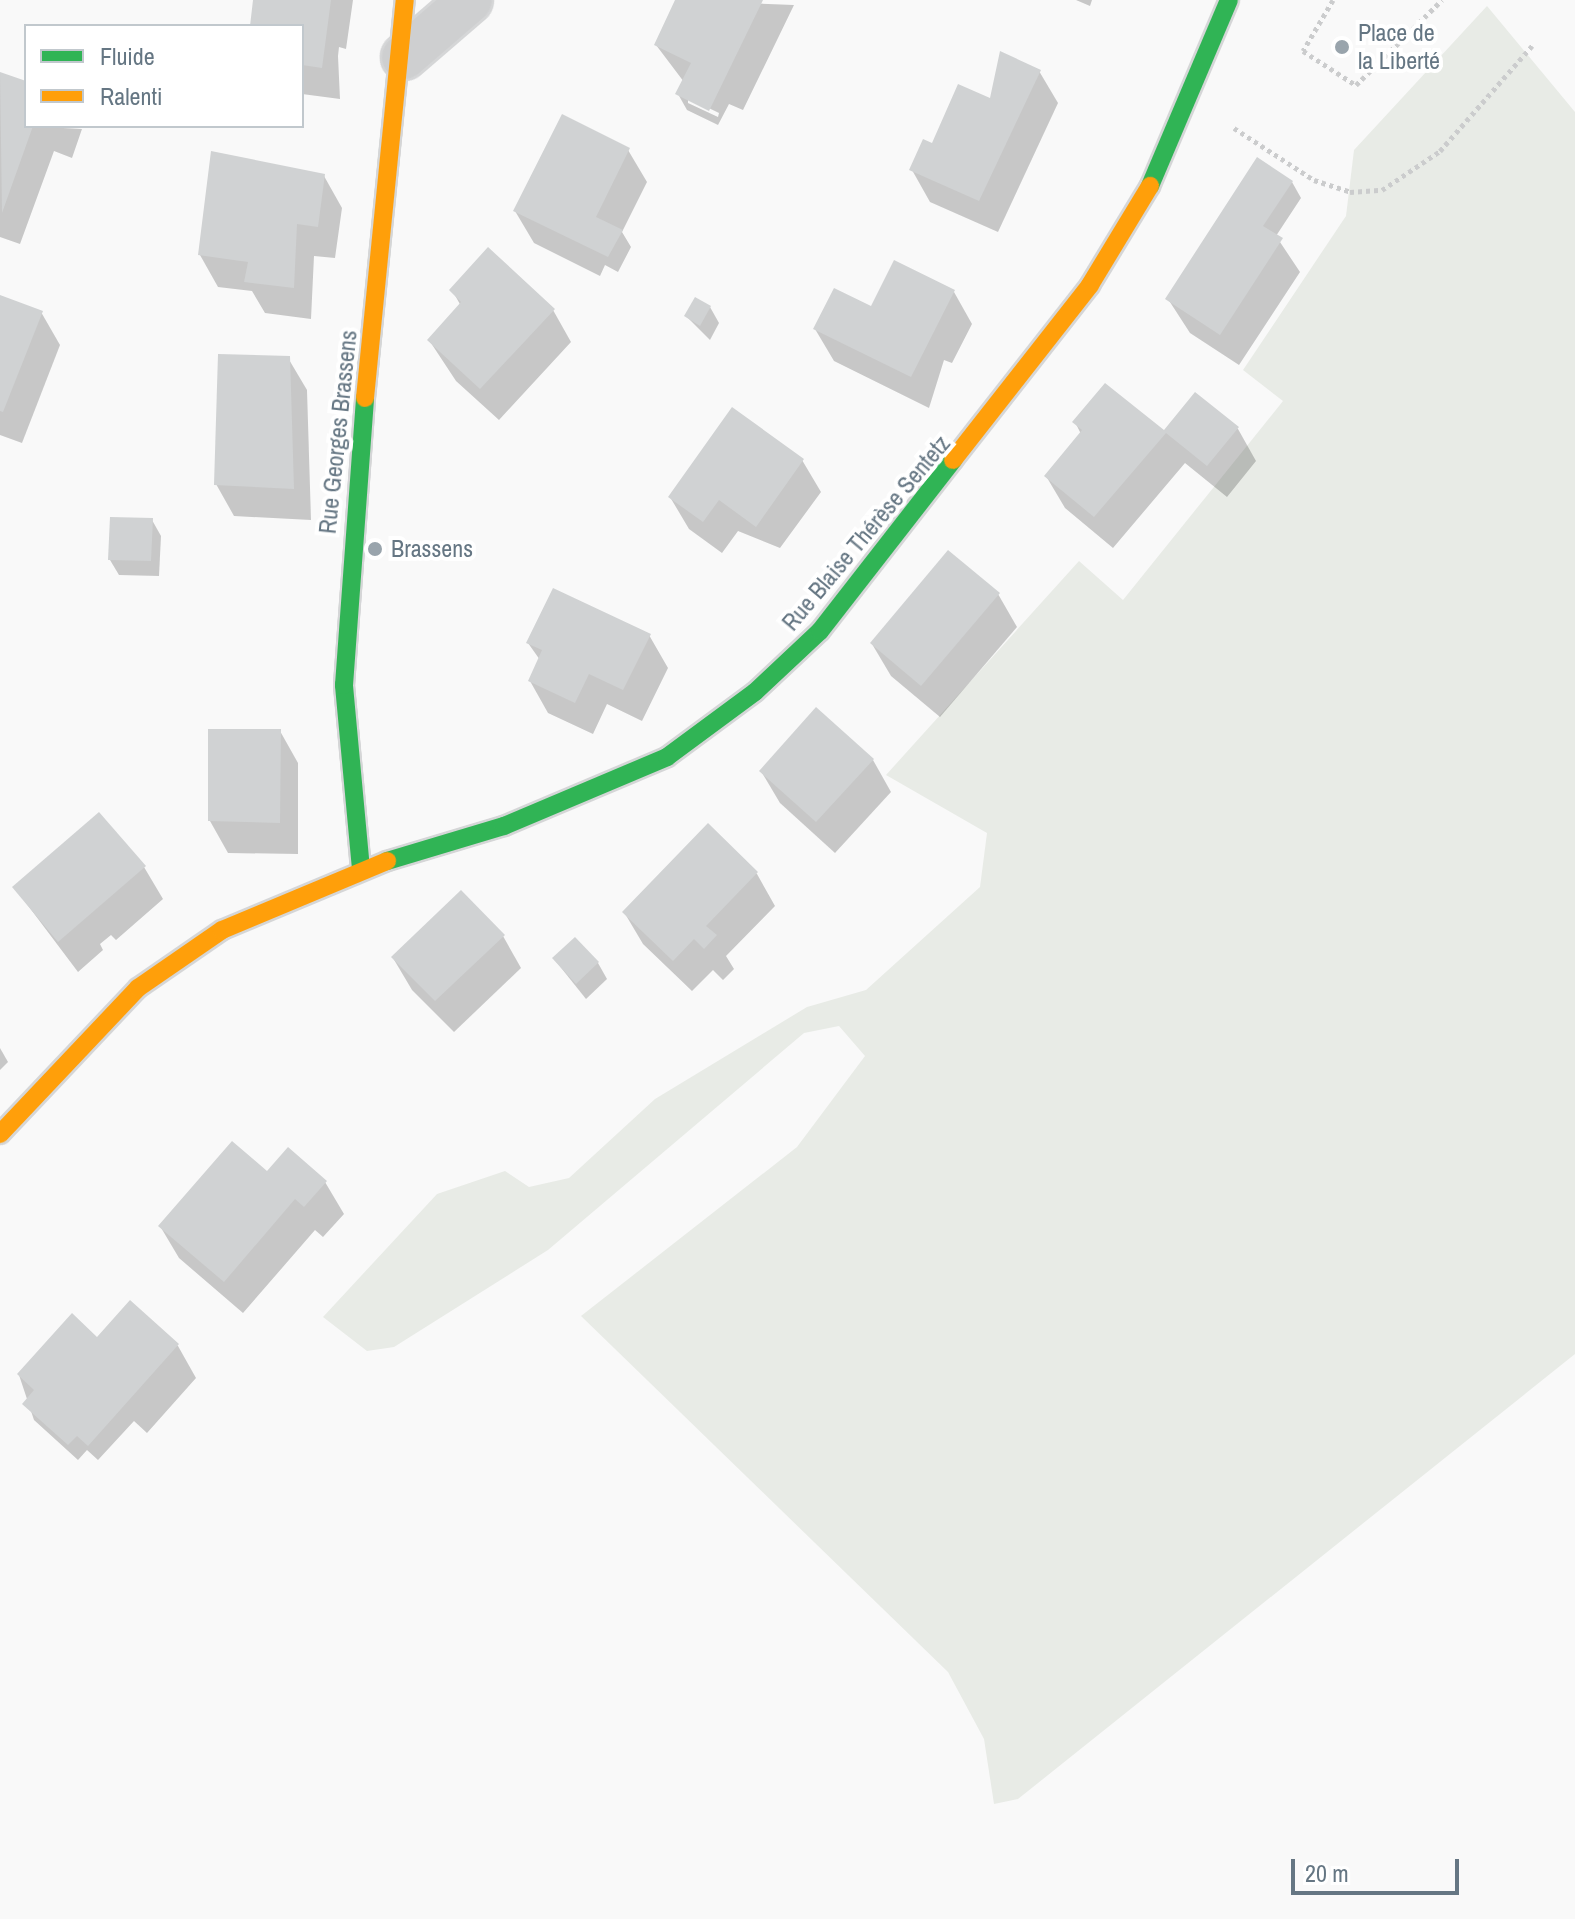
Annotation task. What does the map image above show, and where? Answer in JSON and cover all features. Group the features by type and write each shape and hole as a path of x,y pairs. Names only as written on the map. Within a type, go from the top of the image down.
{"street":[{"name":"Rue Georges Brassens","path":"361,869 344,685 347,580 404,57 405,0"},
{"path":"404,57 470,0"},
{"name":"Rue Blaise Thérèse Sentetz","path":"0,1134 138,988 222,930 361,869 504,826 667,757 766,682 857,586 1090,285 1162,166 1229,0"}],"path":[{"path":"1333,0 1303,51 1356,85 1442,0"},
{"path":"1190,99 1314,180 1350,192 1382,190 1440,151 1532,46"}],"shaded area":[{"path":"1487,6 1575,112 1575,1354 1018,1799 994,1804 984,1739 948,1672 581,1316 797,1147 865,1056 839,1026 804,1033 548,1250 394,1347 367,1351 323,1317 437,1194 505,1171 529,1187 569,1178 655,1099 807,1007 866,990 980,887 987,833 886,775 1079,561 1123,600 1283,401 1243,370 1346,216 1354,150"}],"building":[{"path":"253,0 331,0 322,68 304,65 304,24 250,24"},
{"path":"675,0 763,0 709,111 675,94 691,63 654,45"},
{"path":"1000,51 1041,70 979,201 909,170 923,139 932,143 958,84 990,98"},
{"path":"0,72 24,80 24,128 32,128 2,213"},
{"path":"562,114 630,148 596,217 623,230 608,257 513,211"},
{"path":"211,151 325,174 318,227 297,224 294,288 244,282 248,262 198,255"},
{"path":"1257,157 1293,181 1263,226 1283,238 1220,335 1165,299"},
{"path":"488,247 555,309 480,389 427,340 461,302 449,290"},
{"path":"894,260 955,290 911,377 813,329 834,288 871,306"},
{"path":"0,295 43,311 3,412 0,411"},
{"path":"695,297 711,306 700,326 684,316"},
{"path":"218,354 290,356 294,489 214,485"},
{"path":"1105,383 1164,430 1195,392 1239,427 1207,466 1166,433 1094,517 1044,476 1082,430 1072,422"},
{"path":"732,407 804,459 756,527 719,500 703,522 668,497"},
{"path":"110,517 153,518 151,561 108,560"},
{"path":"948,550 1000,593 921,686 870,643"},
{"path":"553,588 651,634 623,690 589,674 575,703 528,681 542,650 526,643"},
{"path":"816,707 874,759 816,822 759,771"},
{"path":"208,729 281,729 280,823 208,821"},
{"path":"99,812 146,866 58,942 12,887"},
{"path":"708,823 758,872 706,926 717,935 704,949 694,939 673,961 622,912"},
{"path":"461,890 505,935 435,1001 391,957"},
{"path":"575,937 599,962 576,984 552,958"},
{"path":"232,1141 267,1171 288,1147 327,1181 304,1207 295,1199 224,1282 158,1226"},
{"path":"130,1300 179,1344 88,1446 77,1436 68,1445 22,1404 34,1390 17,1374 72,1313 97,1337"}],"traffic: fast":[{"path":"1150,186 1229,0"},
{"path":"361,869 344,685 365,398"},
{"path":"387,861 504,826 667,757 755,692 820,631 953,460"}],"traffic: slow":[{"path":"365,398 405,0"},
{"path":"953,460 1090,285 1150,186"},
{"path":"0,1134 138,988 222,930 387,861"}],"place":[{"name":"Place de la Liberté","path":"1342,47"},
{"name":"Brassens","path":"375,549"}]}
